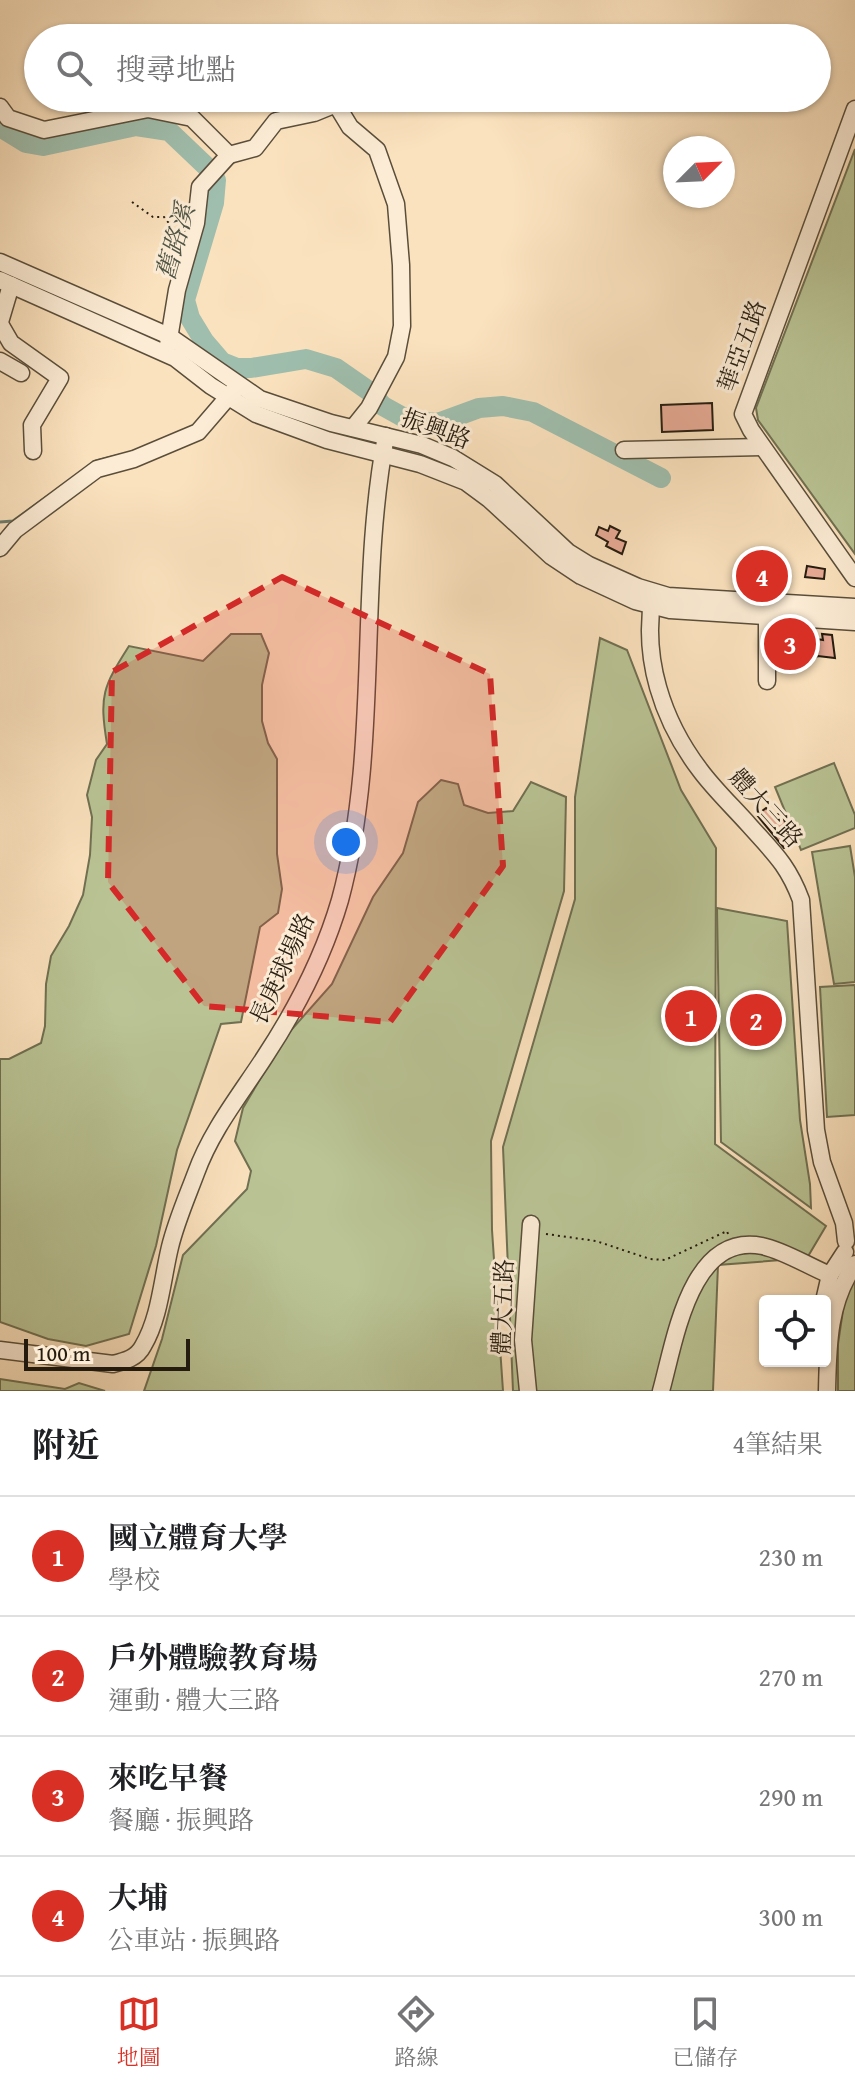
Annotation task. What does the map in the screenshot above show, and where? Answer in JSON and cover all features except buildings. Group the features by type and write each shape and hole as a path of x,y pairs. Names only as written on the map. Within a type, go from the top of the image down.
{"street":[{"path":"0,107 8,118 44,130 133,112"},
{"name":"華亞五路","path":"855,109 743,414 762,447 855,578"},
{"path":"163,112 192,118 229,155"},
{"path":"167,354 177,290 196,223 200,187 229,155 255,148 276,121 316,112"},
{"path":"341,112 350,127 377,150 396,204 401,265 402,326 396,357 369,408 353,428"},
{"name":"振興路","path":"0,262 187,346 256,414 327,440 420,464 466,482 551,556 596,583 652,599 668,596 855,607"},
{"path":"6,282 0,323 11,343 60,378 32,425 33,451"},
{"name":"振興路","path":"6,282 167,354 234,391 353,428 422,445 474,469 495,484 568,552 670,610 855,622"},
{"path":"0,361 21,373"},
{"path":"0,548 15,530 97,469 134,459 198,432 234,391"},
{"name":"長庚球場路","path":"0,1350 113,1364 131,1359 143,1348 162,1292 170,1245 197,1169 223,1119 296,1005 318,959 339,903 351,853 360,787 376,505 386,436"},
{"path":"624,450 762,447"},
{"name":"體大三路","path":"652,599 649,637 656,680 677,735 701,771 791,873 801,900 816,1130 822,1162 852,1245"},
{"path":"767,615 767,681"},
{"name":"體大五路","path":"528,1391 523,1340 530,1229"},
{"path":"825,1295 830,1275 852,1245"},
{"path":"827,1391 828,1342 835,1303 852,1245"},
{"path":"661,1391 688,1294 709,1263 733,1246 763,1246 830,1275"},
{"path":"817,1391 818,1367"}],"path":[{"path":"132,202 153,217 164,217 189,248"},
{"path":"530,1229 596,1241 650,1259 665,1260 727,1231 733,1246"}],"highlighted area":[{"path":"282,577 490,674 503,866 390,1022 204,1006 108,882 112,672"}],"green space":[{"path":"855,149 855,554 758,420 756,408"},
{"path":"231,634 261,634 269,653 262,685 262,721 268,743 277,759 277,854 282,889 278,913 260,927 241,1022 221,1024 177,1150 156,1246 129,1334 86,1346 48,1339 0,1322 0,1059 9,1059 41,1043 51,956 83,895 92,817 87,795 96,760 107,744 104,702 113,672 129,646 203,661"},
{"path":"600,638 627,650 681,790 716,848 715,1144 826,1226 807,1258 718,1265 713,1391 513,1391 503,1147 575,899 575,797"},
{"path":"834,763 855,815 855,828 801,850 775,787"},
{"path":"441,780 458,784 464,805 488,813 513,811 531,782 566,797 564,891 491,1141 492,1230 503,1391 144,1391 162,1339 183,1255 247,1189 251,1171 235,1141 243,1108 285,1037 332,984 373,897 403,853 418,802"},
{"path":"850,846 855,877 855,982 834,984 812,852"},
{"path":"717,908 787,921 800,1120 811,1208 721,1142"},
{"path":"855,985 855,1115 827,1117 820,987"},
{"path":"855,1277 855,1391 838,1391 838,1344 847,1283"},
{"path":"0,1379 65,1389 79,1383 105,1391 0,1391"}],"waterway":[{"name":"舊路溪","path":"0,127 26,143 43,146 136,126 169,131 209,169 216,180 214,203 185,300 190,318 222,362 237,368 251,368 306,359 336,368 369,391 383,406 410,421 438,423 479,408 503,406 533,412 661,478"},
{"path":"96,461 120,455"},
{"path":"0,522 13,521 48,496"}],"place":[{"name":"大埔","path":"762,576"},
{"name":"來吃早餐","path":"790,644"},
{"name":"國立體育大學","path":"691,1016"},
{"name":"戶外體驗教育場","path":"756,1020"}]}
